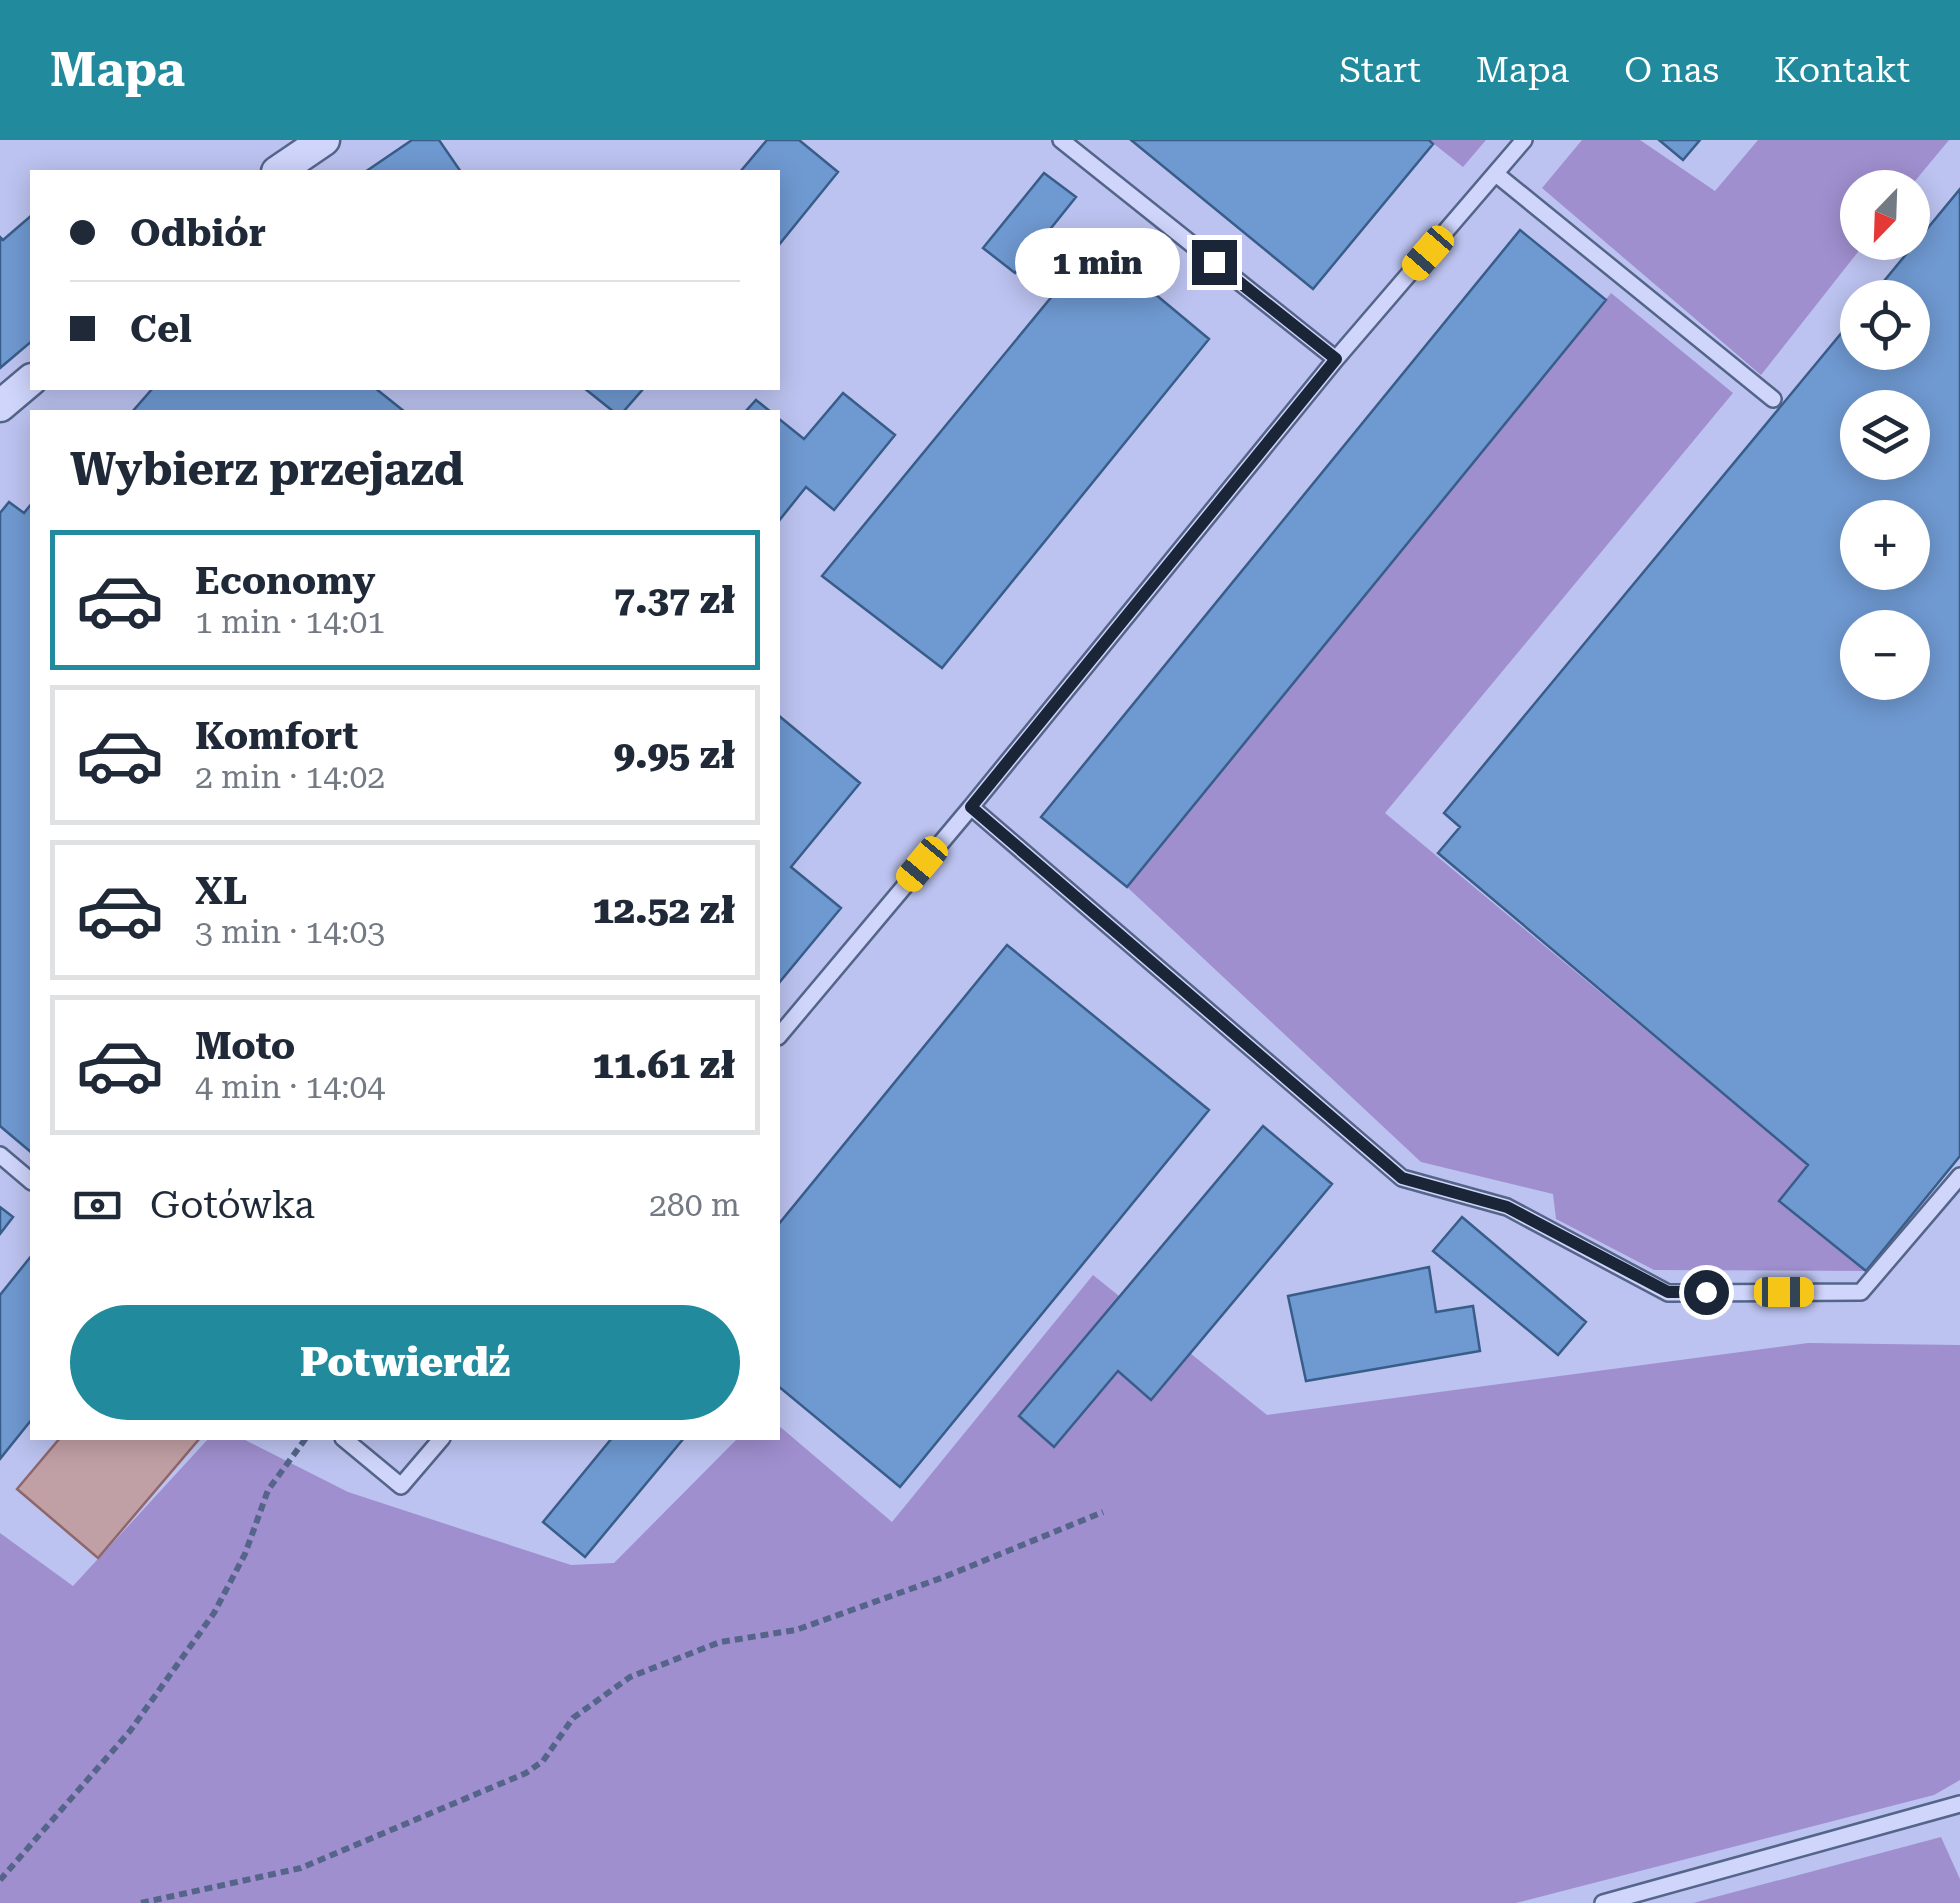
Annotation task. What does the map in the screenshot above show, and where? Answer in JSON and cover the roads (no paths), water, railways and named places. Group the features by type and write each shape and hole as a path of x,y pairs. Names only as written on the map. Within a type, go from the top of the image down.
{"street":[{"path":"280,170 324,140"},
{"path":"0,406 30,381"}],"lane":[{"path":"1061,140 1336,359"},
{"path":"780,1035 1336,359 1524,140"},
{"path":"1496,174 1773,399"},
{"path":"971,807 1402,1178 1507,1207 1668,1292 1861,1292 1960,1176"},
{"path":"0,1155 30,1180"},
{"path":"345,1440 401,1486 440,1440"},
{"path":"1603,1903 1959,1808"}]}
